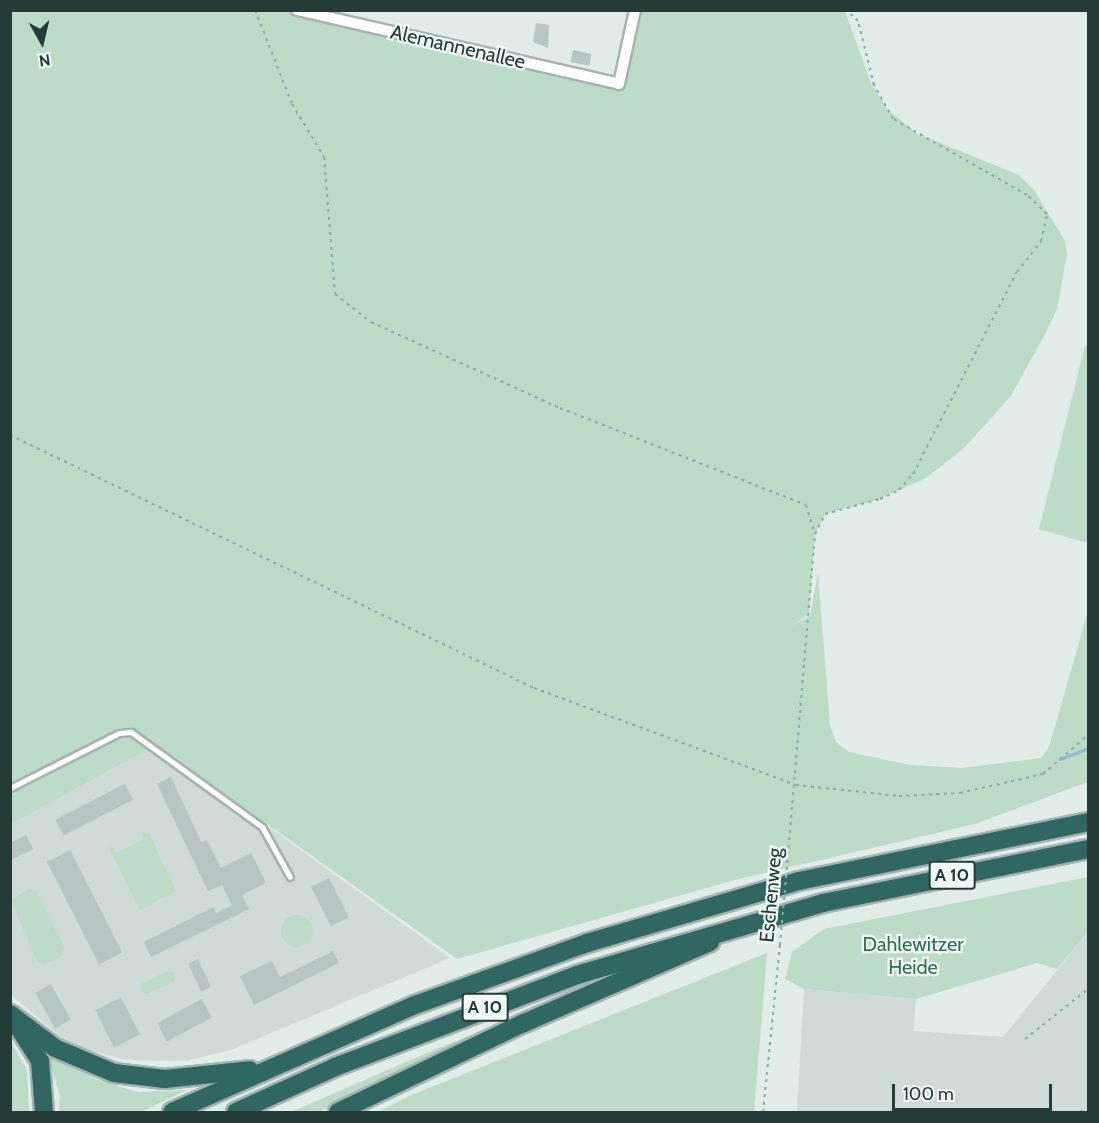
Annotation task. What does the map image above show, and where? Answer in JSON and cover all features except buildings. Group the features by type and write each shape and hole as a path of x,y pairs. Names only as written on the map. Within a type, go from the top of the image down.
{"highway":[{"name":"A 10","path":"172,1113 264,1069 495,974 660,920 903,857 1089,822"},
{"name":"A 10","path":"236,1113 496,1003 742,924 911,883 1089,849"},
{"path":"338,1113 524,1023 682,958 742,924"},
{"path":"10,1015 55,1048 114,1073 165,1079 264,1069"},
{"path":"10,1015 40,1061 44,1113"}],"street":[{"name":"Alemannenallee","path":"297,10 619,84 635,10"}],"lane":[{"path":"10,788 119,733 131,732 262,827 291,877"}],"path":[{"path":"255,10 292,104 324,157 335,294 371,322 560,408 807,505 815,534"},
{"path":"815,534 825,513 898,490 913,474 1017,272 1041,241 1047,214 1027,195 893,119 874,84 858,21 846,10"},
{"path":"10,435 534,688 796,785 899,796 960,793 1043,774 1089,735"},
{"name":"Eschenweg","path":"763,1113 806,680 815,534"},
{"path":"1025,1040 1089,989"},
{"path":"1080,1111 1089,1112"}],"shaded area":[{"path":"156,745 450,958 233,1049 187,1061 125,1060 71,1045 11,995 10,824"},
{"path":"1088,932 1088,1112 797,1112 804,989 916,999 913,1031 1003,1037"}],"green space":[{"path":"11,11 297,11 619,84 635,11 845,11 871,83 888,110 918,134 1019,175 1034,190 1065,241 1067,254 1057,309 1045,334 1011,396 964,448 926,478 880,499 825,514 815,534 809,614 792,626 810,616 818,573 830,725 836,742 849,752 910,765 961,768 1041,758 1049,747 1088,611 1088,782 975,824 731,881 457,959 156,745 11,824"},
{"path":"1085,346 1088,346 1088,543 1039,529"},
{"path":"141,832 149,833 176,891 140,910 109,849 112,846 116,853 144,839"},
{"name":"Dahlewitzer Heide","path":"1088,877 1088,932 1057,969 1037,963 916,999 804,989 785,979 792,952 824,929"},
{"path":"28,889 37,892 64,947 62,956 45,965 38,963 11,901"},
{"path":"297,915 309,919 313,931 309,943 297,947 285,943 281,931 285,919"},
{"path":"767,953 754,1112 378,1112 409,1096"},
{"path":"169,970 175,973 174,981 147,994 140,991 141,984"},
{"path":"520,1015 319,1112 291,1112 429,1052"},
{"path":"10,1039 27,1070 29,1112 11,1112"},
{"path":"47,1056 98,1080 138,1092 187,1090 141,1112 59,1112 60,1095"}],"waterway":[{"path":"1060,759 1088,748"}]}
